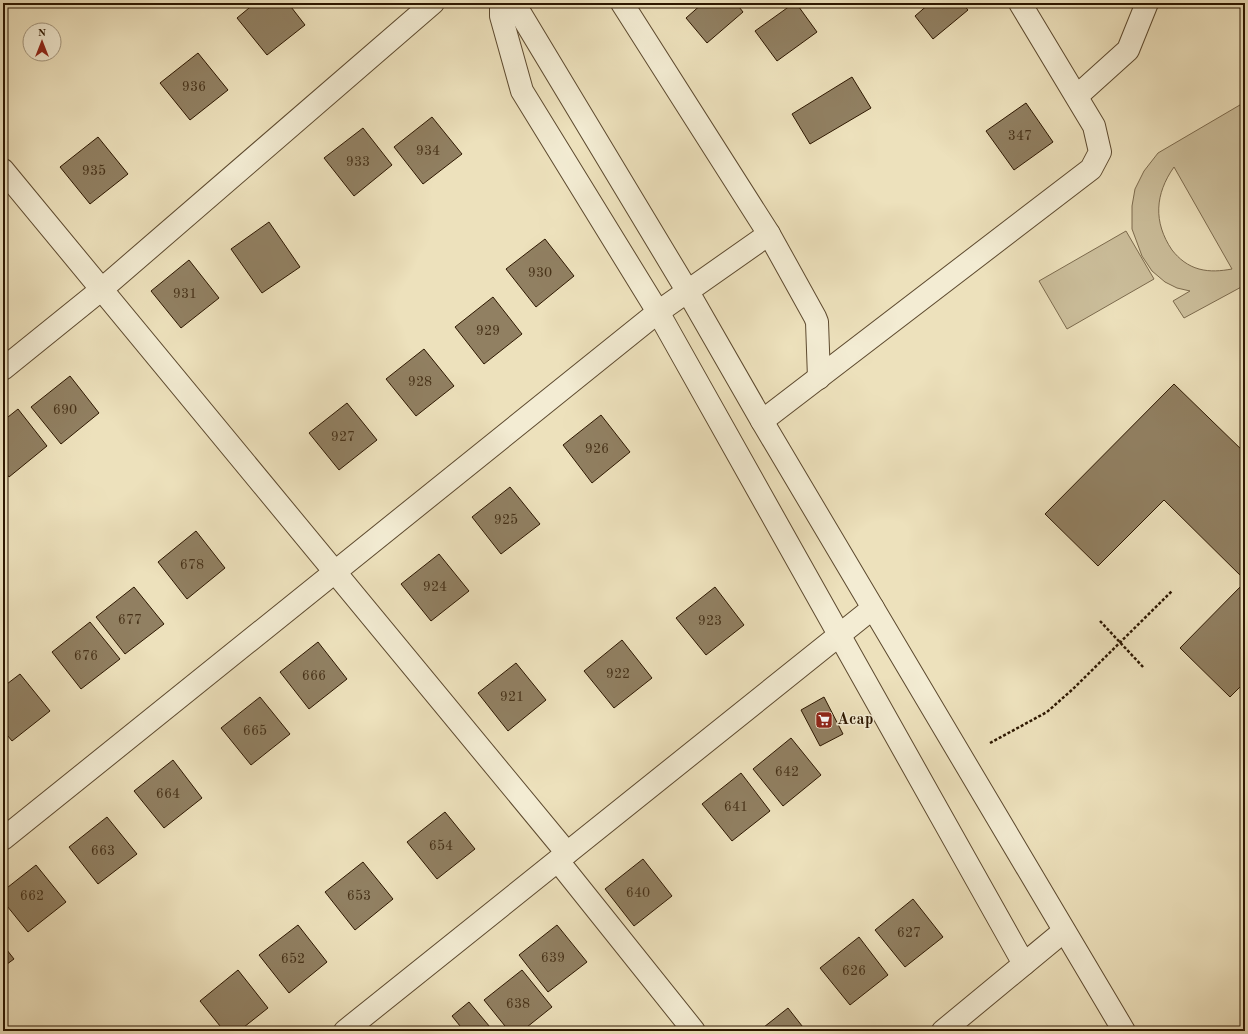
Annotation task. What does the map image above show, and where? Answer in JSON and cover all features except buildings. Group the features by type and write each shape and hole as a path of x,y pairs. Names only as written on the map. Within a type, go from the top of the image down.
{"street":[{"path":"3,369 102,289 433,3"},
{"path":"500,3 501,16 522,92 658,312 1024,964"},
{"path":"514,3 688,292 872,608 1124,1031"},
{"path":"622,3 769,234 815,317 817,322 819,378"},
{"path":"762,421 1091,169 1100,152 1094,126 1020,3"},
{"path":"1077,96 1128,50 1147,3"},
{"path":"3,170 335,572 563,857 694,1031"},
{"path":"3,839 658,312 769,234"},
{"path":"345,1031 872,608"},
{"path":"943,1031 1064,931"}],"path":[{"path":"990,743 1048,712 1172,591"},
{"path":"1100,621 1144,668"}],"shaded area":[{"path":"1245,102 1245,285 1184,318 1173,301 1190,291 1177,288 1165,282 1152,271 1142,256 1132,229 1132,206 1135,189 1144,171 1158,153","holes":["1174,167 1232,269 1207,271 1191,266 1184,262 1172,250 1166,240 1159,219 1160,198 1163,187"]},
{"path":"1126,231 1154,279 1067,329 1039,281"}],"place":[{"name":"Асар","path":"824,720"}]}
